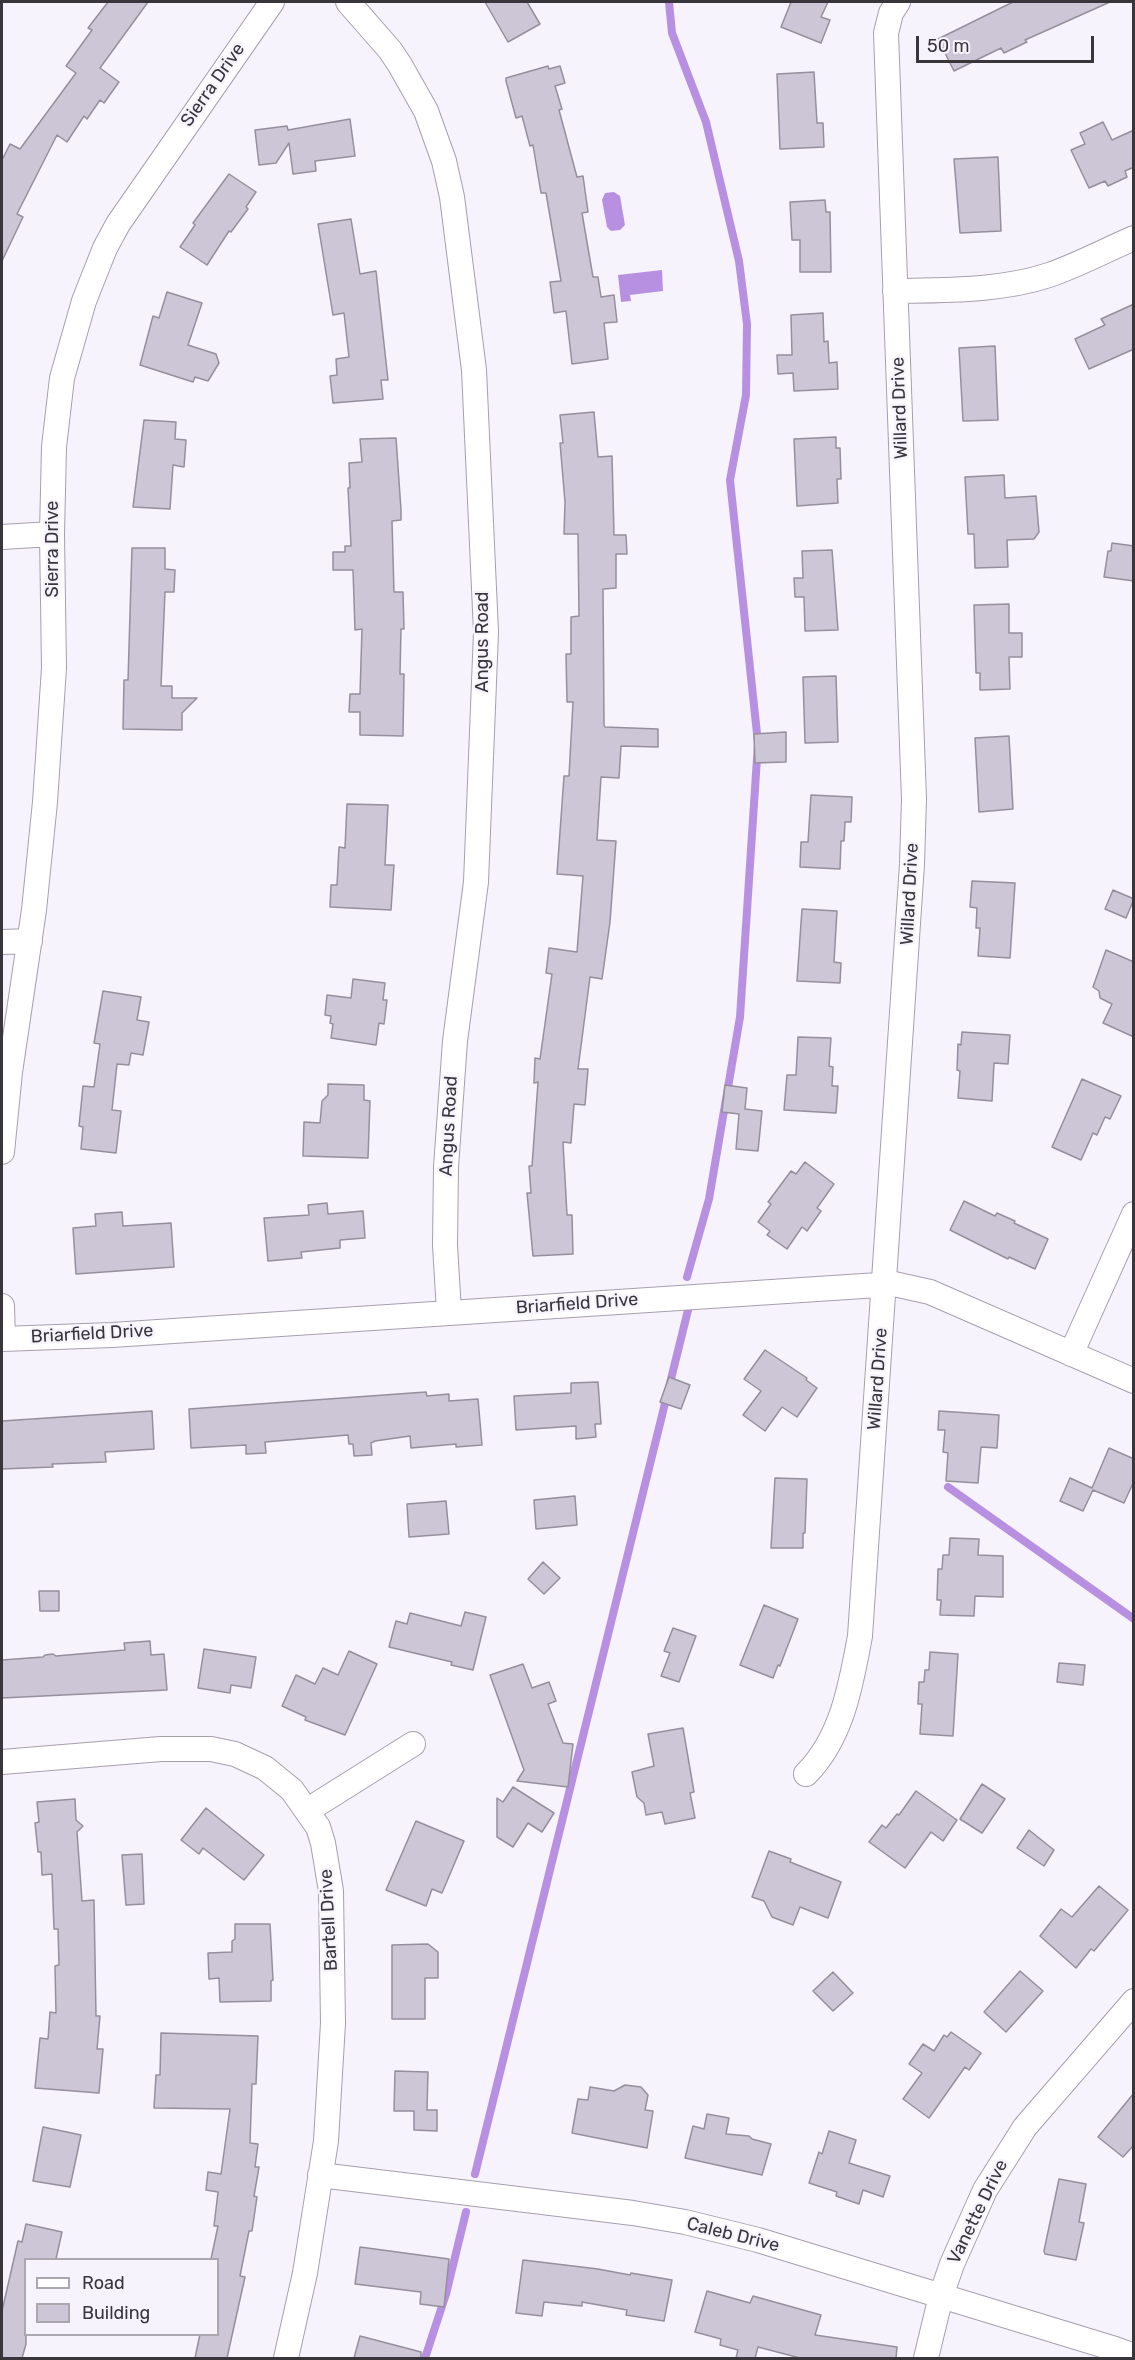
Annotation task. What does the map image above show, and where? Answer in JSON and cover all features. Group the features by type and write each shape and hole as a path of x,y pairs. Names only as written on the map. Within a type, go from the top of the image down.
{"street":[{"name":"Sierra Drive","path":"2,1152 10,1072 30,940 45,802 54,668 52,534 54,447 62,378 84,301 105,248 134,198 272,2"},
{"name":"Angus Road","path":"348,2 395,57 426,111 444,161 452,197 474,370 486,632 476,882 454,1051 446,1167 445,1245 449,1312"},
{"name":"Willard Drive","path":"806,1774 829,1745 842,1712 853,1676 860,1636 912,864 914,799 886,33 891,13 898,2"},
{"path":"895,291 995,287 1024,281 1050,275 1134,238"},
{"path":"2,537 52,534"},
{"path":"2,942 30,940"},
{"path":"1071,1354 1134,1214"},
{"name":"Briarfield Drive","path":"2,1339 112,1335 894,1284 930,1292 1134,1381"},
{"path":"2,1306 2,1339"},
{"path":"308,1810 413,1744"},
{"name":"Bartell Drive","path":"2,1762 161,1749 211,1749 235,1754 265,1768 292,1790 318,1827 331,1891 333,2023 326,2141 305,2273 286,2358"},
{"name":"Vanette Drive","path":"926,2358 941,2296 952,2264 985,2190 1036,2114 1134,2001"},
{"name":"Caleb Drive","path":"320,2175 633,2213 685,2222 758,2240 1134,2356"}],"shaded area":[{"path":"614,192 620,196 625,225 620,230 611,231 607,227 602,200 605,193"},
{"path":"662,270 663,291 630,295 631,301 621,302 618,275"}],"building":[{"path":"108,2 148,2 100,68 119,82 104,103 100,100 87,119 84,116 67,142 57,135 17,214 23,217 2,261 2,160 10,144 20,149 76,73 66,66 92,30 88,28"},
{"path":"485,2 527,2 540,24 508,42"},
{"path":"791,2 828,2 821,17 830,20 821,43 781,27"},
{"path":"1013,2 1110,2 1025,40 1027,42 1004,53 1001,48 954,71 938,39"},
{"path":"548,66 549,69 560,66 565,83 555,86 577,177 583,176 588,212 582,213 593,277 598,277 601,297 614,295 617,322 604,323 608,359 572,364 566,311 554,313 550,282 561,281 546,193 541,193 533,145 530,146 522,116 516,118 506,81 506,78"},
{"path":"814,72 817,123 823,123 824,147 780,149 777,74"},
{"path":"350,119 355,156 315,161 316,171 293,174 289,143 276,163 259,165 255,130 287,126 288,130"},
{"path":"1103,122 1112,140 1134,130 1134,167 1125,171 1127,177 1108,186 1105,181 1089,188 1071,150 1085,144 1080,133"},
{"path":"998,157 1001,231 960,233 954,159"},
{"path":"229,174 256,192 246,207 248,209 231,232 229,231 207,265 180,247 195,225 193,223"},
{"path":"825,200 826,212 830,212 831,272 800,272 800,240 792,240 790,202"},
{"path":"351,219 360,274 376,271 388,380 381,380 383,399 333,403 330,376 337,375 336,359 349,357 344,313 333,315 318,224"},
{"path":"167,292 202,303 188,345 216,354 219,363 208,381 195,377 193,382 140,365 153,316 159,318"},
{"path":"1134,304 1134,349 1089,369 1075,339 1105,325 1101,319"},
{"path":"823,313 824,342 828,341 829,363 837,362 838,389 794,391 793,373 778,374 777,355 792,355 791,315"},
{"path":"995,346 998,420 963,421 959,348"},
{"path":"594,412 598,457 612,456 614,535 626,535 627,554 616,554 616,588 603,589 604,725 605,727 658,729 658,747 621,746 619,778 601,777 597,840 616,841 610,922 602,979 590,977 578,1069 588,1069 585,1105 574,1104 571,1143 563,1142 567,1215 572,1215 573,1254 533,1256 527,1193 531,1193 529,1166 532,1166 538,1082 534,1083 535,1058 540,1059 552,974 546,973 549,948 577,952 583,876 557,874 564,776 569,776 573,702 567,702 566,654 571,654 571,617 579,616 578,534 564,534 565,502 560,415"},
{"path":"144,420 176,422 175,439 186,440 184,467 173,465 170,509 133,507"},
{"path":"836,437 836,448 840,448 841,479 837,479 838,503 797,506 794,439"},
{"path":"396,438 401,520 392,521 394,592 403,592 404,629 401,629 400,674 404,674 403,736 360,735 360,712 349,712 350,694 360,694 362,629 355,630 353,570 333,570 333,552 345,552 345,546 351,546 349,463 362,462 360,439"},
{"path":"1004,475 1005,498 1036,496 1039,532 1034,539 1007,540 1008,567 975,568 974,534 968,534 965,477"},
{"path":"1112,543 1134,546 1134,581 1104,577 1108,551 1111,551"},
{"path":"132,548 165,548 165,569 175,570 174,592 165,592 161,686 172,686 172,698 197,698 182,713 182,730 123,729 124,680 128,680"},
{"path":"832,550 838,630 805,631 804,597 795,597 794,578 803,578 802,551"},
{"path":"1009,604 1009,633 1022,633 1022,657 1009,657 1010,689 980,690 980,673 976,673 974,605"},
{"path":"836,676 838,742 805,743 803,677"},
{"path":"786,732 786,762 755,763 754,734"},
{"path":"1009,736 1013,809 979,812 975,738"},
{"path":"811,795 852,797 851,822 845,822 844,841 841,841 840,869 800,867 801,842 808,842"},
{"path":"347,804 388,805 385,865 394,865 391,910 330,907 331,885 337,885 339,847 345,848"},
{"path":"972,881 1015,883 1010,958 978,956 980,928 976,928 977,908 970,907"},
{"path":"1113,890 1134,899 1126,918 1105,909"},
{"path":"802,909 837,911 834,962 841,963 840,983 797,981"},
{"path":"1106,950 1134,962 1134,1037 1103,1023 1112,1004 1100,998 1099,991 1093,987"},
{"path":"353,979 385,983 383,1000 387,1000 384,1024 379,1023 376,1045 331,1038 333,1024 330,1023 331,1016 325,1015 327,995 351,998"},
{"path":"103,991 141,997 137,1020 149,1022 143,1055 131,1053 129,1065 117,1064 112,1110 121,1111 116,1153 81,1149 83,1127 79,1126 83,1086 94,1087 100,1044 94,1043"},
{"path":"962,1032 1010,1035 1008,1064 994,1063 992,1101 958,1098 960,1071 957,1070 958,1044 961,1045"},
{"path":"798,1037 831,1038 829,1066 833,1067 832,1086 838,1086 836,1113 784,1110 787,1075 796,1075"},
{"path":"1082,1079 1121,1096 1110,1119 1105,1117 1097,1135 1093,1133 1081,1160 1052,1147"},
{"path":"328,1084 364,1085 364,1100 370,1101 368,1158 303,1156 304,1122 320,1123 322,1101 328,1095"},
{"path":"725,1085 747,1088 745,1109 762,1111 758,1151 736,1149 739,1114 722,1112"},
{"path":"805,1162 834,1184 817,1208 821,1211 807,1231 802,1227 787,1249 767,1235 770,1231 758,1222 771,1204 768,1202 791,1171 796,1174"},
{"path":"964,1201 995,1216 997,1213 1015,1221 1014,1223 1048,1239 1035,1269 1009,1257 1008,1259 950,1230"},
{"path":"327,1203 328,1214 363,1211 365,1238 340,1240 340,1248 301,1252 302,1258 268,1261 264,1218 309,1215 308,1205"},
{"path":"122,1212 123,1226 171,1223 174,1267 76,1274 73,1228 96,1226 95,1214"},
{"path":"765,1350 807,1378 806,1380 817,1388 797,1417 782,1407 765,1431 743,1415 761,1391 744,1379"},
{"path":"669,1377 690,1385 681,1409 660,1402"},
{"path":"598,1382 601,1424 595,1424 596,1437 576,1439 576,1426 516,1430 514,1396 571,1393 571,1383"},
{"path":"426,1392 427,1396 449,1394 449,1401 478,1399 482,1445 456,1447 456,1444 411,1448 410,1436 375,1441 371,1443 372,1455 354,1456 353,1444 349,1444 348,1435 265,1442 266,1453 246,1454 246,1445 191,1448 189,1409"},
{"path":"152,1411 154,1449 105,1452 106,1462 2,1469 2,1421"},
{"path":"939,1411 999,1415 997,1448 981,1447 978,1483 946,1481 948,1453 943,1452 945,1430 938,1430"},
{"path":"1109,1448 1134,1459 1134,1481 1124,1503 1093,1490 1083,1511 1060,1501 1070,1478 1092,1488"},
{"path":"775,1478 807,1479 803,1548 771,1548"},
{"path":"575,1496 577,1525 536,1529 534,1500"},
{"path":"446,1501 449,1534 409,1537 407,1504"},
{"path":"950,1538 979,1539 978,1555 1003,1556 1003,1597 975,1596 974,1616 940,1615 941,1600 937,1600 938,1569 942,1569 943,1555 949,1555"},
{"path":"543,1562 560,1578 544,1594 528,1579"},
{"path":"39,1591 59,1591 59,1611 40,1611"},
{"path":"764,1605 798,1619 773,1678 740,1665"},
{"path":"465,1612 486,1617 473,1670 451,1665 452,1662 389,1647 396,1621 407,1624 410,1613 461,1626"},
{"path":"673,1628 696,1636 679,1682 661,1676 670,1653 664,1651"},
{"path":"150,1641 151,1655 164,1654 167,1690 2,1698 2,1660 43,1657 53,1654 56,1656 125,1650 124,1643"},
{"path":"204,1649 256,1657 251,1688 231,1685 230,1693 198,1688"},
{"path":"349,1651 377,1664 345,1735 305,1720 306,1717 282,1706 296,1675 315,1684 323,1668 338,1675"},
{"path":"930,1652 958,1654 953,1736 920,1734 922,1704 918,1704 919,1682 924,1682 925,1670 929,1670"},
{"path":"1059,1663 1085,1665 1083,1685 1057,1682"},
{"path":"523,1664 532,1688 549,1682 556,1701 548,1704 563,1743 573,1744 568,1787 517,1781 524,1770 490,1675"},
{"path":"683,1728 694,1792 690,1793 695,1818 665,1824 662,1812 646,1815 644,1803 637,1797 632,1772 654,1766 648,1734"},
{"path":"982,1784 1005,1799 982,1833 960,1819"},
{"path":"513,1787 554,1813 542,1832 528,1823 513,1847 497,1837 497,1798 503,1802"},
{"path":"916,1791 957,1820 943,1841 931,1832 905,1868 869,1842 882,1825 886,1828 897,1814 899,1815"},
{"path":"75,1799 76,1820 83,1826 77,1832 82,1901 94,1900 96,2016 100,2016 97,2049 103,2049 99,2093 35,2088 40,2038 48,2039 50,2012 56,2013 55,1966 59,1965 58,1929 54,1929 52,1874 42,1875 41,1852 38,1852 35,1823 39,1822 37,1802"},
{"path":"206,1808 264,1855 244,1880 203,1848 199,1854 181,1840"},
{"path":"416,1821 464,1841 442,1893 432,1889 426,1906 386,1890"},
{"path":"1029,1830 1054,1850 1044,1866 1017,1848"},
{"path":"769,1851 841,1882 828,1918 800,1907 793,1925 772,1917 764,1901 752,1897"},
{"path":"142,1854 144,1904 126,1905 122,1855"},
{"path":"1099,1886 1128,1910 1094,1951 1091,1949 1076,1968 1040,1936 1061,1909 1072,1917"},
{"path":"235,1924 270,1924 273,1980 271,1981 271,2001 220,2002 219,1978 209,1979 208,1953 232,1952"},
{"path":"428,1944 438,1952 438,1978 425,1978 425,2019 392,2019 392,1945"},
{"path":"1020,1971 1043,1991 1006,2032 984,2012"},
{"path":"833,1972 853,1993 833,2011 813,1991"},
{"path":"951,2032 981,2053 969,2070 965,2067 929,2118 903,2099 922,2073 909,2064 923,2044 934,2051 944,2035 947,2037"},
{"path":"161,2033 258,2036 256,2084 252,2084 250,2143 258,2144 255,2167 259,2167 254,2196 257,2197 252,2231 249,2231 240,2276 245,2277 227,2358 195,2358 200,2336 219,2336 219,2258 211,2258 218,2226 214,2226 218,2192 206,2190 208,2172 221,2174 230,2109 154,2108 156,2075 160,2075"},
{"path":"395,2071 428,2072 427,2110 437,2110 437,2131 414,2130 414,2111 394,2111"},
{"path":"625,2085 641,2087 648,2095 645,2110 653,2111 647,2148 572,2133 578,2099 588,2100 590,2087 614,2091"},
{"path":"1134,2093 1134,2145 1123,2157 1098,2137"},
{"path":"707,2114 729,2118 726,2134 749,2136 771,2144 762,2175 685,2158 693,2126 704,2129"},
{"path":"43,2127 81,2135 70,2187 33,2181"},
{"path":"829,2131 856,2140 849,2163 890,2176 883,2197 863,2190 859,2204 836,2196 837,2192 809,2183"},
{"path":"1059,2179 1086,2184 1079,2222 1084,2223 1076,2260 1045,2254 1044,2251"},
{"path":"26,2224 62,2232 56,2258 24,2258 24,2336 26,2336 26,2344 22,2358 2,2358 2,2311 18,2241 22,2242"},
{"path":"360,2247 449,2259 444,2307 420,2304 421,2292 355,2284"},
{"path":"523,2260 672,2280 664,2321 626,2315 627,2310 582,2302 582,2306 544,2302 542,2316 516,2313"},
{"path":"707,2291 750,2303 753,2296 821,2315 815,2335 897,2347 896,2358 800,2358 758,2347 755,2358 736,2358 738,2350 720,2345 721,2339 695,2332"},
{"path":"360,2336 421,2352 421,2358 354,2358"}],"waterway":[{"path":"669,2 672,33 706,122 739,261 747,324 746,395 730,480 758,743 740,1017 709,1199 687,1277"},
{"path":"475,2174 689,1306"},
{"path":"948,1487 1134,1619"},
{"path":"425,2358 446,2294 466,2212"}]}
